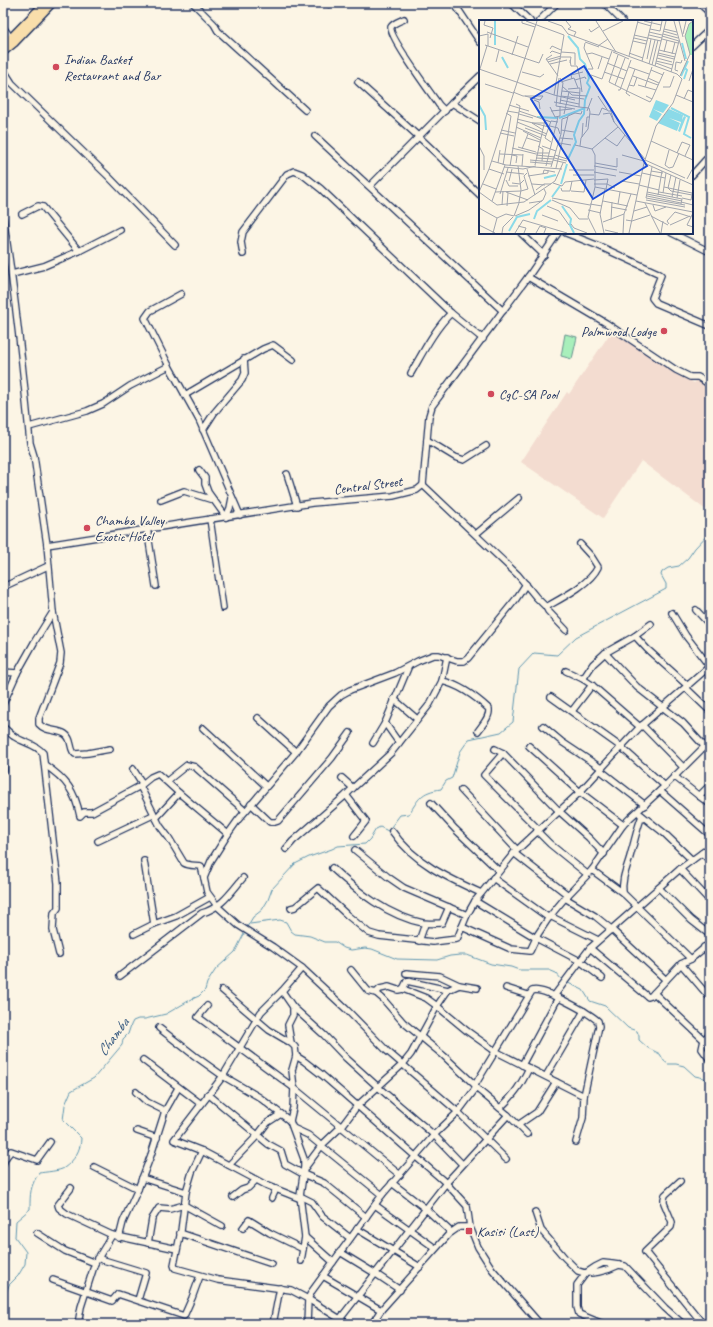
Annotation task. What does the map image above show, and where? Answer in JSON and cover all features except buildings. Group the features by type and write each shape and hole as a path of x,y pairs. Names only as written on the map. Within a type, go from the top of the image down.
{"main road":[{"path":"3,46 12,41 52,3"},
{"path":"3,52 42,4"}],"street":[{"path":"193,3 214,24 218,31 305,110"},
{"path":"454,3 479,40"},
{"path":"511,3 529,20"},
{"path":"540,20 557,3"},
{"path":"604,3 621,20"},
{"path":"700,3 710,13"},
{"path":"404,19 394,23 391,27 391,31 410,64 439,105 445,111"},
{"path":"3,27 12,41"},
{"path":"693,45 710,29"},
{"path":"3,69 12,83 175,245"},
{"path":"370,186 479,77"},
{"path":"358,82 419,136 479,194"},
{"path":"452,104 479,120"},
{"path":"315,136 503,311"},
{"path":"693,174 710,155"},
{"path":"243,254 241,248 241,238 246,227 287,174 294,170 302,174 321,189 451,313 483,339"},
{"path":"22,214 38,206 43,207 79,251"},
{"path":"3,217 22,354 29,428 28,444 34,456 47,545 53,612 61,653 60,663 39,718 39,724 44,728 66,734 70,740 72,752 75,754 78,755 110,749"},
{"path":"12,274 44,266 79,251 120,230"},
{"path":"521,234 544,255"},
{"name":"Central Street","path":"47,545 148,528 297,506 393,496 417,490 423,485 429,416 432,406 483,339 544,255 557,234"},
{"path":"569,234 656,272 661,276 652,298 656,303 710,326"},
{"path":"674,234 710,252"},
{"path":"528,277 606,323 676,370 690,376 698,377 710,384"},
{"path":"181,294 150,311 145,318 168,366 203,430 240,515"},
{"path":"411,372 428,343 444,320 451,313"},
{"path":"185,395 263,349 273,346 292,360"},
{"path":"203,430 214,412 242,380 245,373 244,359"},
{"path":"29,428 103,404 130,386 168,366"},
{"path":"427,440 455,457 464,460 486,446"},
{"path":"199,470 205,478 205,484 214,500 226,517"},
{"path":"287,474 297,506"},
{"path":"423,485 476,534 526,584 566,630"},
{"path":"161,500 184,491 214,500"},
{"path":"226,517 232,498"},
{"path":"476,534 519,498"},
{"path":"210,519 223,608"},
{"path":"148,528 156,586"},
{"path":"546,607 577,588 595,572 598,567 580,544"},
{"path":"3,587 48,566"},
{"path":"204,878 211,861 245,811 296,752 329,706 341,695 350,690 408,668 418,661 433,655 447,657 457,661 464,661 516,599 526,584"},
{"path":"696,610 710,625"},
{"path":"3,704 17,673 35,640 53,612"},
{"path":"291,908 295,907 318,888 369,933 379,936 399,937 433,942 457,939 474,901 498,870 516,851 580,792 641,726 710,667 686,636 672,613"},
{"path":"583,679 593,664 605,653 635,636 651,624"},
{"path":"635,636 710,711"},
{"path":"605,653 637,687 683,723 704,746"},
{"path":"286,849 293,841 382,762 399,743 430,704 442,681 447,657"},
{"path":"373,742 385,723 408,668"},
{"path":"566,671 592,685 641,726 684,767"},
{"path":"3,672 17,673"},
{"path":"442,681 455,685 471,694 489,709 487,718 478,731"},
{"path":"572,711 592,685"},
{"path":"551,697 621,746 665,786"},
{"path":"394,699 417,719"},
{"path":"258,718 296,752"},
{"path":"385,723 399,743"},
{"path":"543,726 645,805"},
{"path":"3,727 15,738 40,750 43,753 58,883 58,908 54,912 53,930 59,954"},
{"path":"203,728 266,786"},
{"path":"251,804 270,822 275,822 278,820 332,758 350,733"},
{"path":"462,927 511,949 530,951 536,938 550,917 566,896 592,870 623,825 660,791 710,741"},
{"path":"529,746 580,792 623,825"},
{"path":"495,749 503,753 560,812 589,838 604,854"},
{"path":"503,753 484,775 550,844 587,874"},
{"path":"3,762 4,770"},
{"path":"45,765 58,774 67,784 77,801 80,816 84,812 88,811 91,813 140,786 157,774 228,834"},
{"path":"167,781 187,765 195,766 245,811"},
{"path":"133,769 142,783 140,786 160,826 184,863 188,865 201,866 207,892 218,906 238,925 273,947 302,968 346,1009 387,1051 458,1112 506,1159"},
{"path":"674,776 710,804"},
{"path":"342,778 353,788"},
{"path":"699,796 710,785"},
{"path":"461,790 516,851 566,896 611,929 666,980"},
{"path":"660,791 710,835"},
{"path":"98,841 155,817 179,793"},
{"path":"346,795 366,821 354,836"},
{"path":"431,803 455,829 498,870"},
{"path":"636,812 664,833 692,860"},
{"path":"623,892 622,887 625,871 642,816"},
{"path":"392,831 411,852 435,871 481,893"},
{"path":"522,1065 556,997 590,948 680,870 710,847"},
{"path":"355,850 404,888 467,914"},
{"path":"702,853 710,862"},
{"path":"144,861 154,924"},
{"path":"332,868 362,894 381,907 425,924 442,923 449,907"},
{"path":"592,870 623,892 691,958"},
{"path":"680,870 710,900"},
{"path":"120,976 202,913 218,906 243,878"},
{"path":"493,878 550,917 598,940"},
{"path":"659,888 691,920 710,935"},
{"path":"134,934 154,924 176,916 210,897"},
{"path":"474,901 536,938 580,961 602,978"},
{"path":"420,941 425,924"},
{"path":"590,948 646,996 651,996 681,964 710,943"},
{"path":"704,947 710,955"},
{"path":"681,964 710,998"},
{"path":"302,968 282,991 262,1010 223,1076 174,1140 202,1151 276,1189 312,1202 322,1216 350,1238"},
{"path":"350,970 368,991 376,993 403,1022 444,1056 508,1115 526,1134"},
{"path":"406,973 441,976 459,986"},
{"path":"403,989 407,981 448,990"},
{"path":"304,1172 322,1146 342,1126 358,1106 403,1064 413,1050 437,1006 448,990 459,986 477,988"},
{"path":"376,993 385,987 398,990 403,989 426,998 495,1051 584,1096"},
{"path":"506,988 528,995"},
{"path":"222,990 256,1020 295,1047 296,1056 292,1070 294,1088 293,1108 290,1121"},
{"path":"307,1324 308,1299 312,1291 382,1195 434,1135 458,1112 475,1086 528,995 535,990 556,997 584,1011 598,1021 599,1026 584,1096 582,1118 576,1142"},
{"path":"282,991 293,1007 378,1087 434,1135 462,1164"},
{"path":"654,992 704,1040"},
{"path":"207,1006 198,1017 294,1088 400,1174"},
{"path":"291,1043 288,1025 293,1015 293,1007"},
{"path":"546,1076 584,1011"},
{"path":"159,1028 223,1076 259,1097 290,1121 302,1153 304,1172 300,1198 305,1237 301,1261"},
{"path":"710,1033 704,1040 702,1049 710,1060"},
{"path":"296,1056 304,1060 322,1075 446,1182 467,1206 470,1227 478,1247 492,1269 540,1324"},
{"path":"143,1060 201,1104"},
{"path":"500,1108 512,1097 529,1068"},
{"path":"518,1125 537,1112 556,1082"},
{"path":"119,1238 123,1222 138,1189 157,1138 165,1111 178,1088"},
{"path":"136,1092 147,1102 165,1111"},
{"path":"208,1094 268,1144 282,1152 285,1164 304,1172 323,1183 366,1217"},
{"path":"229,1165 258,1135 267,1123 282,1114"},
{"path":"338,1322 446,1182 508,1115"},
{"path":"293,1128 308,1135 382,1195"},
{"path":"137,1131 157,1138"},
{"path":"3,1164 11,1151 37,1160 50,1142"},
{"path":"3,1150 6,1157"},
{"path":"202,1151 192,1172 186,1192 174,1265 175,1268 200,1276 235,1283 295,1291 338,1322 348,1324"},
{"path":"94,1167 138,1189"},
{"path":"142,1178 186,1192"},
{"path":"233,1197 242,1190 248,1188 256,1180"},
{"path":"680,1181 665,1195 664,1199 672,1222 671,1227 644,1252 700,1324"},
{"path":"392,1183 426,1208 451,1232"},
{"path":"71,1188 58,1206 67,1214 119,1238 148,1242 177,1249"},
{"path":"272,1198 276,1189"},
{"path":"148,1242 152,1219 157,1208 170,1209 184,1205 222,1226"},
{"path":"375,1205 435,1248"},
{"path":"535,1212 542,1230 564,1257 578,1271 586,1272"},
{"path":"243,1228 249,1220 303,1250"},
{"path":"372,1324 381,1310 435,1248 451,1232 461,1226 470,1227"},
{"path":"357,1229 392,1252 420,1267"},
{"path":"37,1233 64,1251 146,1273 138,1300"},
{"path":"180,1233 272,1264"},
{"path":"78,1324 81,1307 96,1260 112,1235"},
{"path":"305,1237 333,1262"},
{"path":"340,1252 400,1290"},
{"path":"603,1324 579,1314 577,1307 577,1285 586,1272 603,1263 625,1266 665,1308 683,1324"},
{"path":"54,1280 112,1301 117,1294 184,1316 200,1276"},
{"path":"323,1276 381,1310"},
{"path":"273,1324 280,1288"}],"shaded area":[{"path":"613,329 694,383 697,380 710,387 710,504 706,510 641,461 603,518 521,462 567,392 569,394"}],"green space":[{"path":"565,334 577,337 572,359 561,356"}],"waterway":[{"path":"247,927 253,917 262,910 272,889 295,864 338,846 365,844 376,829 380,827 388,831 400,815 409,814 421,797 429,792 441,789 446,781 452,778 460,752 469,739 501,732 513,722 519,669 534,653 557,655 576,637 666,589 666,584 661,575 662,572 668,568 679,566 688,558 710,532"},
{"path":"250,924 280,920 286,922 291,931 295,934 310,936 325,942 335,942 344,948 351,950 365,948 372,949 397,959 437,960 450,956 467,955 491,964 511,967 519,970 549,970 556,973 562,980"},
{"name":"Chamba","path":"3,1302 9,1285 18,1276 25,1264 26,1252 15,1237 16,1221 30,1209 30,1194 32,1186 39,1173 56,1171 64,1168 74,1159 80,1147 81,1138 63,1120 65,1105 71,1091 94,1078 122,1045 123,1039 128,1034 133,1021 166,1014 199,996 205,990 207,983 216,969 235,952 245,932"},
{"path":"566,982 583,990 590,1001 605,1006 628,1028 637,1031 639,1040 648,1048 660,1054 664,1061 668,1064 684,1066 695,1076 704,1078 710,1084"}],"place":[{"name":"Indian Basket Restaurant and Bar","path":"56,67"},
{"name":"Palmwood Lodge","path":"664,331"},
{"name":"CgC-SA Pool","path":"491,394"},
{"name":"Chamba Valley Exotic Hotel","path":"87,528"},
{"name":"Kasisi (Last)","path":"469,1231"}]}
